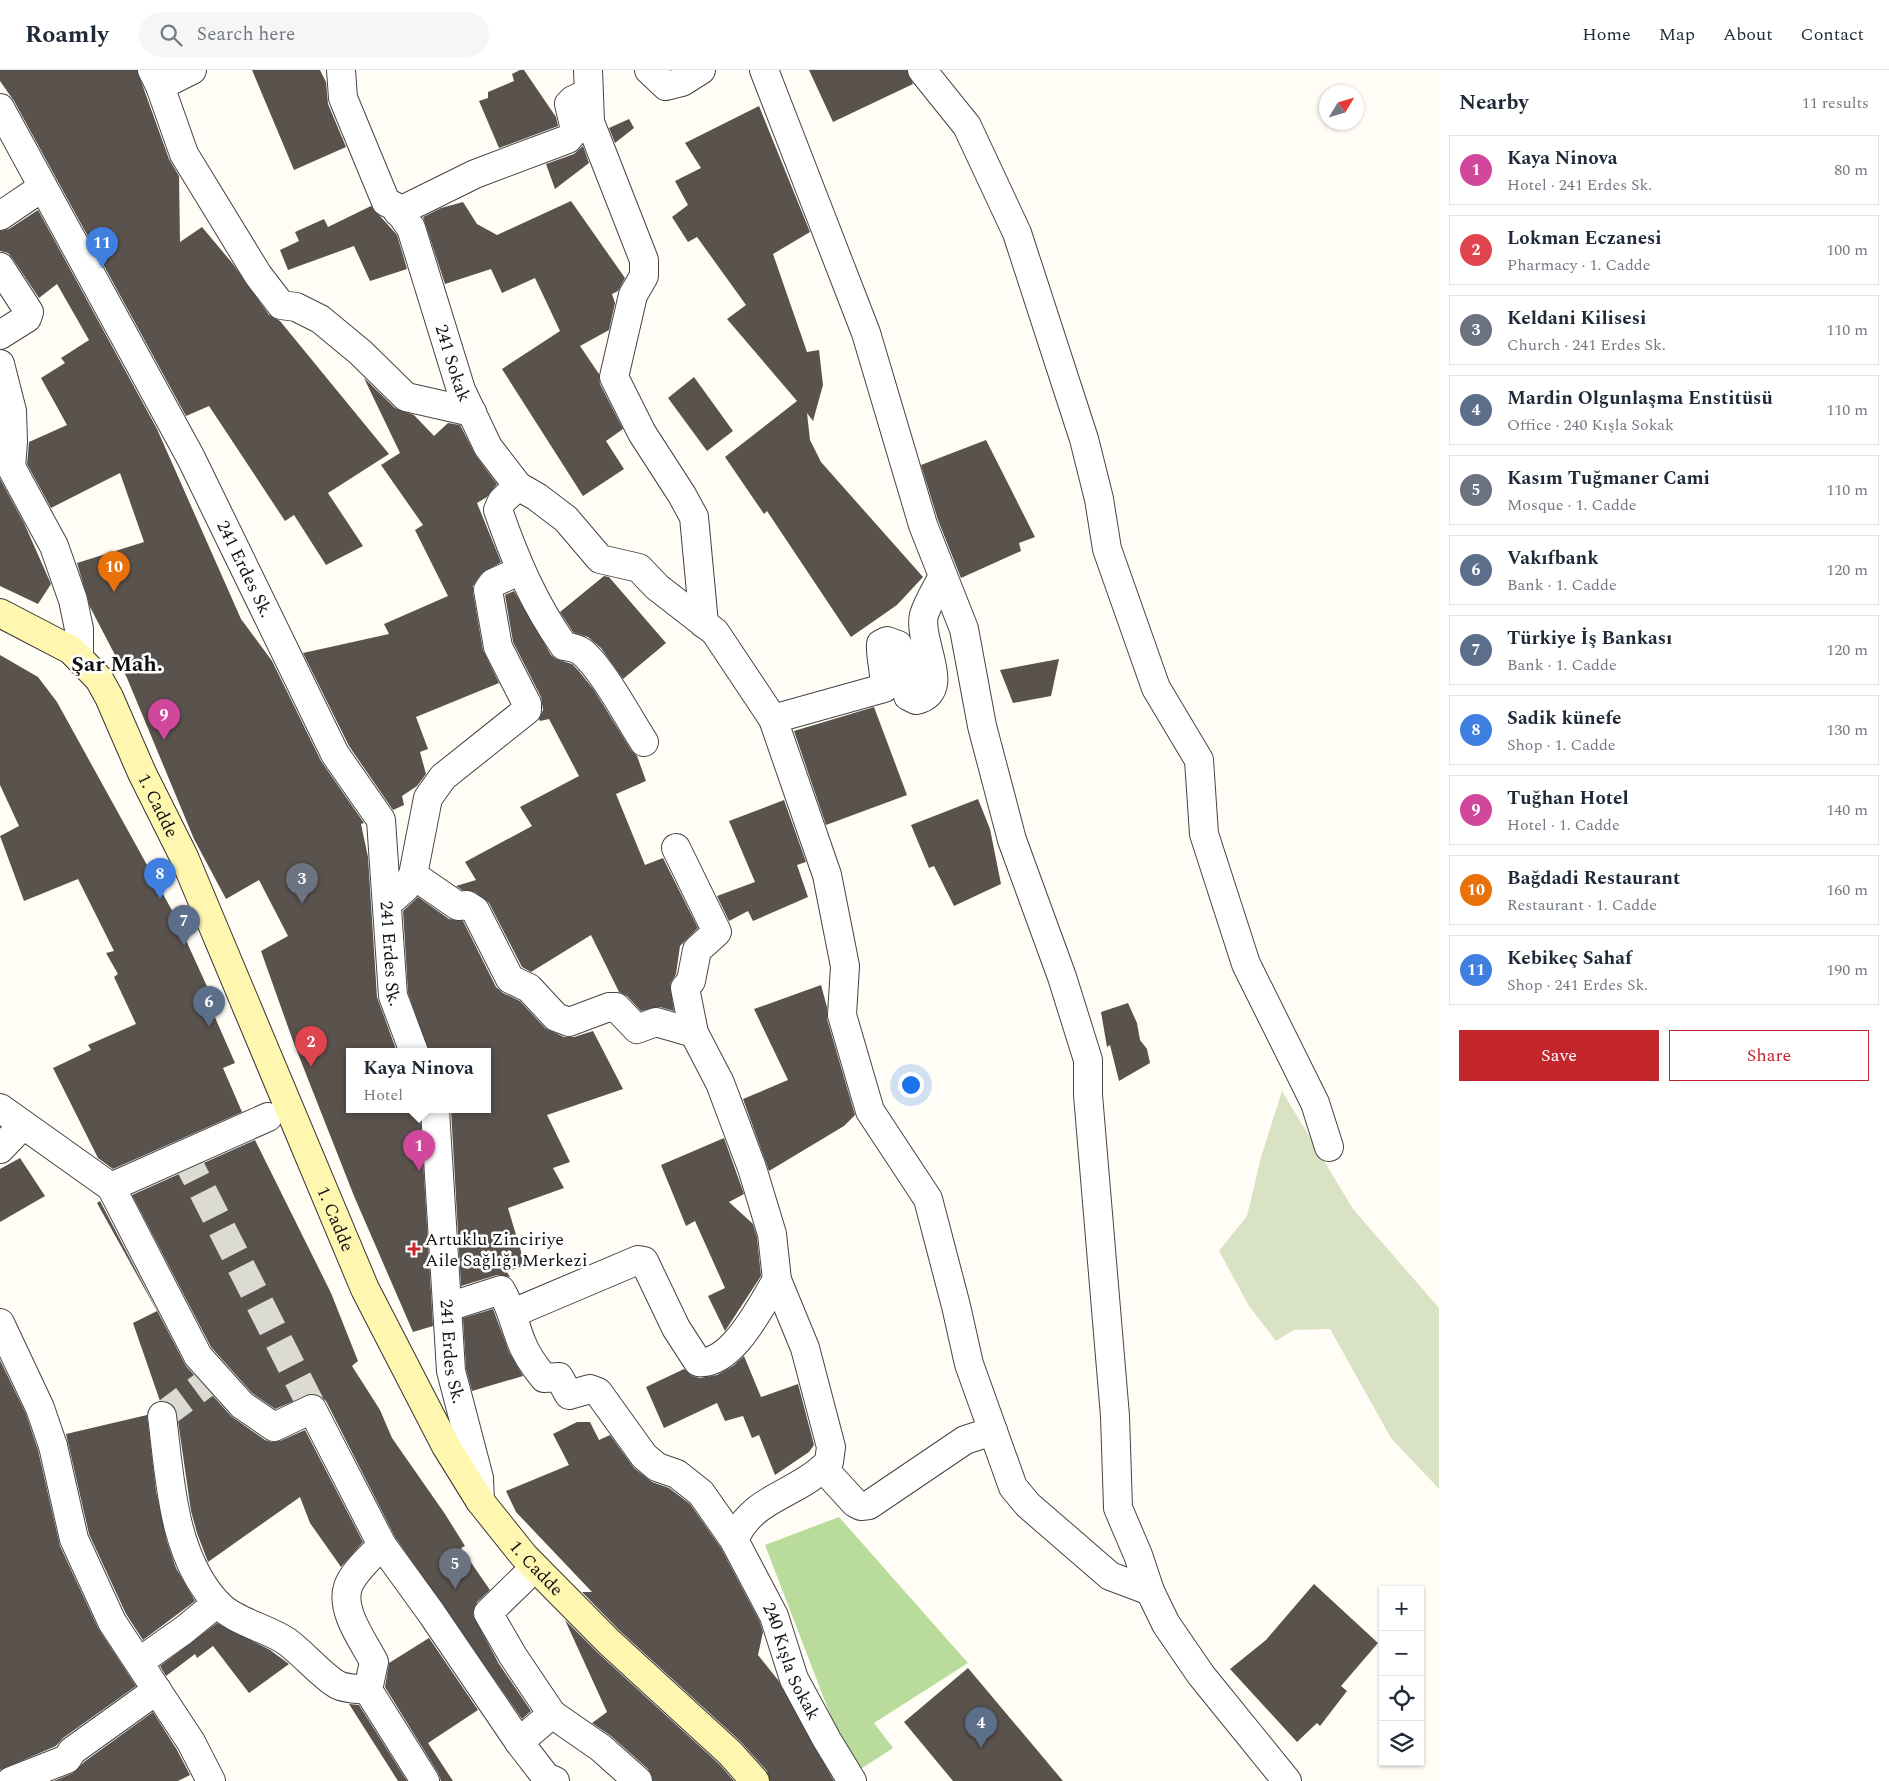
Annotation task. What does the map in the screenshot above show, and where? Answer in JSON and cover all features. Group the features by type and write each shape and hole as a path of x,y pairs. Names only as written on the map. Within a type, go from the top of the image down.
{"main road":[{"name":"1. Cadde","path":"0,613 52,638 79,657 99,679 109,697 142,773 184,857 366,1289 446,1446 480,1502 530,1563 609,1642 730,1753 755,1781"}],"street":[{"path":"192,70 156,78 184,154 258,275 281,305 296,307 320,319 360,352 406,397 472,412"},
{"name":"241 Sokak","path":"341,70 343,98 386,202 396,207 411,228 461,390 488,447 518,486 537,496 566,519 600,559 639,568 657,587 715,632 772,719 827,875 845,966 842,1015 870,1111 928,1199 969,1364 1013,1486 1028,1505 1110,1576 1150,1591"},
{"path":"649,70 666,86 682,82 701,70"},
{"path":"764,70 866,333 923,525 964,629 982,726 1012,840 1062,977 1088,1060 1088,1095 1115,1416 1118,1508 1138,1555 1150,1591 1166,1624 1201,1675 1287,1781"},
{"path":"922,70 967,126 1017,233 1084,439 1099,499 1107,549 1156,688 1199,760 1204,834 1246,964 1315,1102 1329,1147"},
{"path":"398,212 475,174 568,139 575,130 569,104 588,81"},
{"path":"588,81 590,122 644,260 644,276 633,295 614,377 642,433 694,517 704,624"},
{"name":"241 Erdes Sk.","path":"1,110 191,458 335,754 382,820 393,996 412,1048"},
{"path":"0,216 43,187"},
{"path":"0,267 29,312 27,318 0,335"},
{"path":"0,364 12,411 13,442 11,467 54,546 73,600 79,629 79,657"},
{"path":"518,486 502,501 498,510 521,570 541,612 564,646 574,647 583,653 603,678 644,742"},
{"path":"387,904 406,886 413,875 428,798 443,777 527,710 527,704 498,647 488,590 493,583 521,570"},
{"path":"772,719 884,688 886,672 880,653 881,644 887,641 898,645 903,656 908,696 916,700 926,698 933,690 935,677 924,640 924,615 943,576"},
{"path":"676,848 718,932 697,950 692,981 685,988 694,1033 720,1083 752,1168 772,1234 777,1280 804,1348 831,1447 829,1462 823,1468 763,1504 740,1526 734,1540"},
{"path":"413,875 458,906 467,905 475,910 510,979 529,988 561,1020 569,1022 609,1006 616,1007 637,1029 656,1022 694,1033"},
{"path":"0,1108 111,1187 198,1356 242,1405 274,1427 312,1409 382,1545 432,1614 518,1742 547,1780"},
{"name":"241 Erdes Sk.","path":"435,1113 451,1371 479,1478 480,1502"},
{"path":"111,1187 268,1116"},
{"path":"0,1149 23,1126"},
{"path":"448,1307 501,1290 513,1313 638,1260 644,1261 676,1328 698,1362 706,1363 729,1351 777,1280"},
{"name":"240 Kışla Sokak","path":"513,1313 522,1342 532,1363 544,1378 559,1377 569,1395 590,1389 598,1392 644,1456 657,1468 677,1474 701,1493 734,1540 774,1616 794,1679 852,1781"},
{"path":"0,1323 40,1408 53,1446 74,1539 112,1622 191,1742 211,1781"},
{"path":"162,1416 172,1494 183,1541 194,1569 217,1603 229,1612 284,1640 306,1655 338,1685 368,1690"},
{"path":"823,1468 854,1503 861,1506 869,1505 965,1440 993,1430"},
{"path":"382,1545 348,1586 346,1597 348,1610 374,1662 368,1690 426,1781"},
{"path":"524,1578 488,1613 513,1656 552,1714 601,1748 638,1781"},
{"path":"139,1662 184,1630 217,1603"},
{"path":"11,1781 67,1759 72,1751 157,1690"},
{"path":"518,1742 552,1714"}],"green space":[{"path":"1282,1091 1353,1209 1439,1308 1439,1489 1391,1438 1330,1329 1294,1330 1276,1341 1249,1306 1219,1251 1247,1216 1261,1157"},
{"path":"839,1517 968,1663 874,1723 893,1748 853,1774 765,1545"}],"building":[{"path":"0,70 137,70 169,159 179,176 180,242 202,227 233,264 269,315 280,321 389,454 328,493 363,546 326,565 294,515 285,521 209,406 186,416 14,101 0,81"},
{"path":"252,70 320,70 326,82 328,104 346,147 294,170"},
{"path":"524,70 556,117 558,126 499,148 479,101 488,98 488,92 514,81 512,74"},
{"path":"809,70 907,70 913,84 833,122"},
{"path":"759,106 810,232 773,254 807,352 819,350 823,385 813,421 807,413 810,440 821,462 923,577 897,605 851,637 767,511 764,514 725,457 797,401 727,319 746,305 697,237 688,242 672,217 688,205 675,181 701,168 685,143"},
{"path":"629,119 634,128 615,143 609,128"},
{"path":"583,146 589,163 555,189 546,164 574,154"},
{"path":"571,201 625,278 618,291 612,294 615,303 609,330 580,346 599,374 600,384 623,429 606,441 624,469 583,496 502,369 560,331 535,278 502,293 491,269 445,284 423,217 441,208 463,202 477,224 497,235"},
{"path":"371,206 397,235 407,269 370,281 354,246 288,270 280,250 299,241 295,232 324,219 328,227"},
{"path":"38,210 157,429 241,619 272,661 321,761 364,823 361,824 368,857 377,997 396,1048 346,1048 346,1113 420,1113 433,1326 413,1332 354,1196 293,1041 261,951 288,936 259,880 226,899 194,839 127,678 90,607 77,563 144,542 120,473 51,508 27,464 29,442 67,425 41,378 65,363 61,358 89,340 57,284 39,298 13,259 8,253 0,251 0,231 9,229"},
{"path":"694,377 733,431 707,451 668,398"},
{"path":"364,378 395,408 414,415 434,436 448,423 460,425 476,456 497,484 487,497 477,503 501,562 481,574 473,586 473,592 483,650 499,683 416,717 428,749 420,752 426,774 417,786 402,796 404,805 393,810 349,746 303,653 389,634 384,624 448,596 415,530 423,525 381,465 400,453"},
{"path":"986,440 1035,537 1019,543 1021,551 961,578 938,520 921,465"},
{"path":"0,479 24,523 51,584 38,604 0,586"},
{"path":"604,576 609,577 666,643 623,679 601,648 588,637 573,632 560,612"},
{"path":"514,591 551,655 556,659 572,664 578,670 594,690 631,750 637,756 646,781 616,794 645,865 663,858 698,928 680,946 676,974 670,984 674,1011 660,1007 641,1011 627,996 619,992 591,935 531,972 522,967 489,903 475,892 462,890 456,886 476,880 465,862 532,826 520,807 579,776 549,719 540,721 539,719 543,710 541,697 513,642 505,595"},
{"path":"0,655 38,677 57,702 174,914 215,1004 210,1006 235,1063 223,1068 242,1112 113,1169 98,1158 53,1068 91,1050 88,1045 136,1024 114,977 118,974 106,953 114,951 78,879 24,901 0,836 19,826 0,785"},
{"path":"1059,659 1051,696 1013,703 1000,670"},
{"path":"874,707 907,795 826,825 794,731"},
{"path":"978,799 990,829 1001,884 954,906 934,866 929,868 911,825"},
{"path":"784,800 806,862 797,865 808,897 753,921 748,911 729,921 717,896 755,882 729,821"},
{"path":"418,897 449,919 463,921 496,987 503,993 520,1001 545,1028 564,1037 574,1037 593,1031 623,1089 547,1115 570,1162 553,1168 564,1188 508,1208 525,1265 507,1272 510,1277 497,1275 461,1286 451,1113 491,1113 491,1048 428,1048 408,993 403,911"},
{"path":"821,985 827,1007 827,1019 855,1115 844,1126 769,1171 743,1099 788,1080 754,1009"},
{"path":"1128,1003 1137,1023 1140,1040 1147,1049 1150,1063 1119,1081 1110,1045 1107,1047 1101,1012"},
{"path":"724,1138 744,1194 729,1202 753,1224 757,1237 761,1276 725,1331 708,1296 725,1288 695,1221 686,1226 661,1165"},
{"path":"255,1140 331,1293 358,1361 352,1366 380,1410 392,1438 445,1514 465,1546 461,1548 490,1590 477,1602 473,1615 499,1664 531,1711 522,1719 395,1537 326,1401 313,1393 275,1409 252,1393 211,1347 132,1195"},
{"path":"20,1158 45,1196 0,1222 0,1169"},
{"path":"100,1201 186,1366 231,1416 265,1440 272,1442 280,1441 305,1430 363,1542 341,1567 310,1523 300,1497 208,1562 191,1511 175,1407 169,1402 160,1401 133,1323 157,1311 97,1203"},
{"path":"493,1309 509,1352 523,1376 472,1391 466,1369 463,1318"},
{"path":"744,1356 761,1397 798,1384 814,1445 809,1452 775,1475 759,1435 752,1438 743,1416 725,1421 717,1403 664,1428 646,1387 684,1369 692,1376 700,1378 717,1375 733,1366"},
{"path":"0,1360 26,1414 38,1450 60,1546 98,1628 136,1686 63,1738 56,1746 0,1770"},
{"path":"147,1415 156,1491 167,1542 176,1568 195,1601 143,1640 126,1614 89,1534 66,1434"},
{"path":"577,1422 590,1422 599,1440 610,1435 634,1468 652,1482 669,1488 690,1504 721,1548 760,1622 763,1632 758,1655 778,1680 834,1781 770,1781 767,1771 741,1742 620,1631 582,1592 592,1592 516,1512 506,1491 569,1465 553,1434"},
{"path":"1314,1584 1378,1643 1341,1686 1347,1691 1320,1726 1317,1723 1297,1742 1230,1669 1266,1640"},
{"path":"565,1620 598,1653 719,1764 734,1781 653,1781 648,1769 611,1736 592,1723 607,1712"},
{"path":"217,1623 270,1650 289,1664 249,1693 213,1646 197,1658 195,1654 166,1676 160,1666"},
{"path":"429,1638 478,1710 428,1743 453,1781 441,1781 438,1773 385,1687 389,1663"},
{"path":"968,1668 1063,1781 953,1781 904,1722"},
{"path":"349,1704 359,1705 407,1781 398,1781"},
{"path":"153,1712 190,1775 178,1781 54,1781 73,1773 84,1762"}],"tunnel":[{"path":"184,1154 312,1407"},
{"path":"162,1416 216,1376"}],"place":[{"name":"Kebikeç Sahaf","path":"102,268"},
{"name":"Bağdadi Restaurant","path":"114,592"},
{"name":"Tuğhan Hotel","path":"164,740"},
{"name":"Sadik künefe","path":"160,899"},
{"name":"Keldani Kilisesi","path":"302,904"},
{"name":"Türkiye İş Bankası","path":"184,946"},
{"name":"Vakıfbank","path":"209,1027"},
{"name":"Lokman Eczanesi","path":"311,1067"},
{"name":"Kaya Ninova","path":"419,1171"},
{"name":"Artuklu Zinciriye Aile Sağlığı Merkezi","path":"414,1249"},
{"name":"Kasım Tuğmaner Cami","path":"455,1589"},
{"name":"Mardin Olgunlaşma Enstitüsü","path":"981,1748"}],"district":[{"name":"Şar Mah.","path":"117,664"}]}
